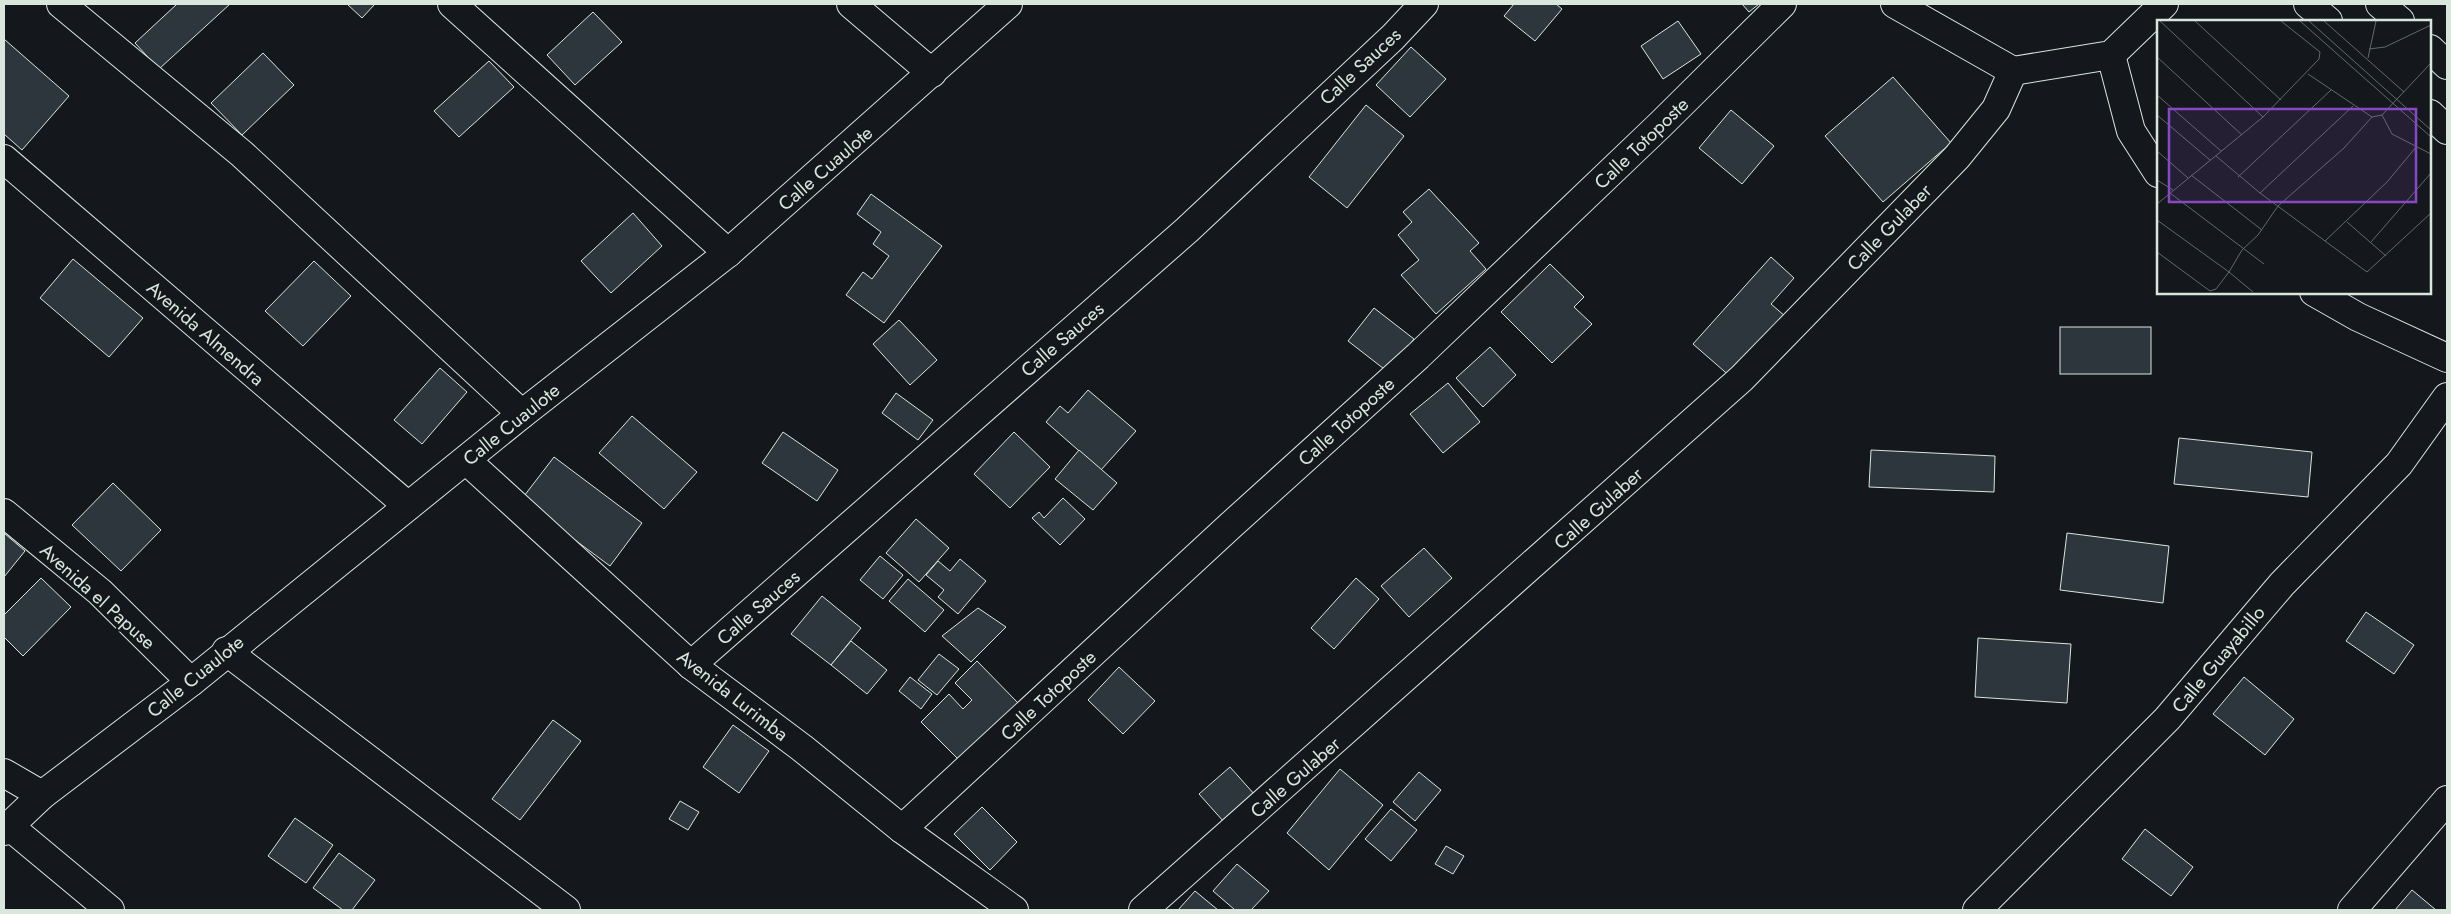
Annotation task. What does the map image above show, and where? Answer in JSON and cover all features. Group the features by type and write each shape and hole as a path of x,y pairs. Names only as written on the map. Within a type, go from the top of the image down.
{"main road":[{"path":"61,4 242,154 522,414"},
{"path":"452,4 728,253"},
{"path":"851,4 932,73"},
{"name":"Calle Cuaulote","path":"7,828 42,795 190,682 226,651 467,461 522,414 728,253 1008,4"},
{"name":"Calle Sauces","path":"692,665 1187,230 1393,37 1424,4"},
{"name":"Calle Totoposte","path":"902,829 1230,526 1418,356 1661,124 1782,4"},
{"path":"1895,4 2013,71 2111,55 2164,4"},
{"path":"2308,4 2327,20"},
{"path":"2380,4 2399,20"},
{"path":"2431,50 2447,65"},
{"path":"2111,55 2131,131 2157,171"},
{"name":"Calle Gulaber","path":"1143,910 1742,378 1957,157 1996,109 2013,71"},
{"path":"2431,115 2447,130"},
{"name":"Avenida Almendra","path":"4,159 408,506"},
{"path":"2318,294 2358,316 2447,358"},
{"name":"Calle Guayabillo","path":"1977,910 2167,719 2282,584 2399,464 2447,396"},
{"name":"Avenida Lurimba","path":"467,461 692,665 802,748 902,829 1014,910"},
{"name":"Avenida el Papuse","path":"4,513 100,592 190,682"},
{"path":"226,651 566,910"},
{"path":"4,773 42,795"},
{"path":"2352,910 2447,800"},
{"path":"7,828 110,910"}],"building":[{"path":"177,4 230,4 159,69 135,43"},
{"path":"347,4 375,4 362,18"},
{"path":"1514,4 1556,4 1562,9 1535,41 1504,16"},
{"path":"1742,4 1759,4 1749,12"},
{"path":"593,12 622,42 575,85 547,55"},
{"path":"1678,21 1701,54 1663,79 1641,46"},
{"path":"4,39 69,96 22,150 4,134"},
{"path":"1411,47 1446,79 1410,117 1376,85"},
{"path":"263,53 294,85 242,135 211,103"},
{"path":"489,61 514,87 459,137 434,111"},
{"path":"1893,77 1951,143 1883,202 1825,136"},
{"path":"1366,105 1404,136 1347,208 1309,177"},
{"path":"1731,110 1774,146 1742,184 1699,148"},
{"path":"1429,189 1479,243 1470,251 1486,269 1436,314 1401,275 1419,260 1398,235 1412,222 1403,212"},
{"path":"871,194 942,246 884,323 846,295 863,272 872,279 889,256 873,244 881,232 857,214"},
{"path":"633,213 662,246 611,293 581,261"},
{"path":"1771,257 1794,278 1771,304 1786,317 1732,378 1693,344"},
{"path":"73,259 143,318 109,357 40,298"},
{"path":"314,261 351,296 303,346 265,311"},
{"path":"1550,264 1584,297 1574,307 1592,324 1552,363 1501,312"},
{"path":"1374,308 1414,339 1388,372 1348,341"},
{"path":"899,320 937,360 910,385 873,344"},
{"path":"2060,327 2151,327 2151,374 2060,374"},
{"path":"1490,347 1516,375 1483,407 1456,378"},
{"path":"440,368 467,392 422,444 394,420"},
{"path":"1448,383 1480,422 1443,453 1410,414"},
{"path":"1088,390 1136,431 1101,470 1046,422 1060,406 1068,413"},
{"path":"896,393 933,420 918,440 882,413"},
{"path":"632,416 697,472 664,509 599,453"},
{"path":"783,432 838,470 817,501 762,463"},
{"path":"1014,432 1050,467 1010,508 974,474"},
{"path":"2179,438 2312,452 2308,497 2174,484"},
{"path":"1079,450 1117,483 1093,510 1055,479"},
{"path":"1871,450 1995,456 1994,492 1869,487"},
{"path":"554,457 642,523 610,566 521,500"},
{"path":"113,483 161,530 121,571 72,525"},
{"path":"1063,498 1085,519 1060,545 1032,518 1039,512 1044,518"},
{"path":"916,519 949,548 919,582 886,553"},
{"path":"4,533 25,551 4,577"},
{"path":"2067,533 2169,546 2163,603 2060,590"},
{"path":"1424,548 1452,578 1409,617 1381,586"},
{"path":"880,556 903,575 883,599 860,580"},
{"path":"960,559 986,581 958,614 938,597 944,590 926,575 938,561 950,571"},
{"path":"41,578 71,607 23,656 4,637 4,615"},
{"path":"1356,578 1379,599 1334,649 1311,628"},
{"path":"908,579 944,610 925,632 889,601"},
{"path":"822,596 861,628 831,665 791,634"},
{"path":"978,608 1006,627 971,662 942,636"},
{"path":"2366,612 2414,645 2394,674 2346,641"},
{"path":"1978,638 2071,644 2067,703 1975,697"},
{"path":"851,641 887,670 867,694 831,665"},
{"path":"939,654 959,669 937,695 918,680"},
{"path":"977,661 1019,704 960,761 921,722 949,694 963,709 972,700 955,683"},
{"path":"1119,667 1155,701 1123,734 1088,700"},
{"path":"910,677 932,694 921,709 899,691"},
{"path":"2244,677 2294,719 2265,755 2213,714"},
{"path":"553,720 581,741 520,820 492,799"},
{"path":"733,725 769,751 739,793 703,767"},
{"path":"1230,767 1255,795 1224,822 1199,794"},
{"path":"1340,769 1383,805 1329,870 1287,833"},
{"path":"1419,772 1441,790 1415,821 1393,802"},
{"path":"680,801 699,812 688,830 669,819"},
{"path":"982,807 1017,842 990,870 954,834"},
{"path":"1391,809 1417,830 1391,861 1365,839"},
{"path":"295,818 333,845 306,883 268,856"},
{"path":"2145,829 2193,867 2171,896 2122,859"},
{"path":"1446,846 1464,856 1453,874 1435,864"},
{"path":"339,853 375,880 352,910 343,910 313,888"},
{"path":"1237,864 1269,891 1251,910 1235,910 1213,891"},
{"path":"2412,890 2436,910 2395,910"},
{"path":"1195,891 1218,910 1178,910"}]}
